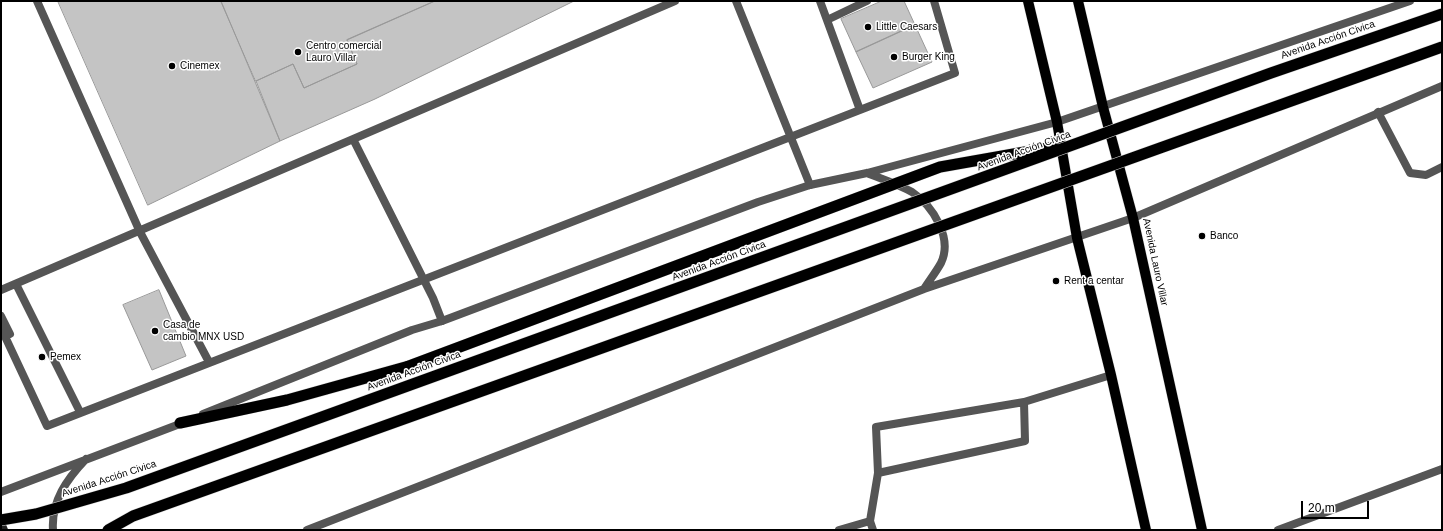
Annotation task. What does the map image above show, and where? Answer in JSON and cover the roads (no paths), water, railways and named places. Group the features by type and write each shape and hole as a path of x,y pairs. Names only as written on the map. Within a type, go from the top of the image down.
{"highway":[{"name":"Avenida Acción Civica","path":"1,521 36,514 126,488 1271,73 1442,14"},
{"path":"108,530 133,516 1442,47"},
{"path":"180,424 287,400 409,366 940,167 1083,142"}],"main road":[{"path":"1028,1 1057,122 1077,238 1111,375 1146,530"},
{"name":"Avenida Lauro Villar","path":"1078,1 1103,107 1133,218 1202,530"},
{"path":"1,521 4,530"}],"street":[{"path":"37,1 140,232 209,362"},
{"path":"1,290 140,232 675,1"},
{"path":"736,1 810,185"},
{"path":"820,1 860,110"},
{"path":"827,20 867,1"},
{"path":"1,328 47,426 955,74 934,1"},
{"name":"Avenida Acción Civica","path":"1,492 88,457 180,424 412,330 442,321 758,202 810,185 867,174 1057,122 1410,1"},
{"path":"307,530 924,289 1133,218 1378,112 1442,86"},
{"path":"1378,112 1410,173 1426,175 1442,167"},
{"path":"353,140 424,279 442,321"},
{"path":"867,174 897,185 912,193 925,203 935,217 942,231 945,248 941,263 924,289"},
{"path":"18,283 83,411"},
{"path":"1,316 52,423"},
{"path":"873,530 870,521 878,473 876,427 1024,402 1111,375"},
{"path":"878,473 1025,441 1024,402"},
{"path":"53,530 56,501 69,477 88,457"},
{"path":"1278,530 1442,469"},
{"path":"840,530 870,521"}],"place":[{"name":"Little Caesars","path":"868,27"},
{"name":"Centro comercial Lauro Villar","path":"298,52"},
{"name":"Burger King","path":"894,57"},
{"name":"Cinemex","path":"172,66"},
{"name":"Banco","path":"1202,236"},
{"name":"Rent a centar","path":"1056,281"},
{"name":"Casa de cambio MNX USD","path":"155,331"},
{"name":"Pemex","path":"42,357"}]}
